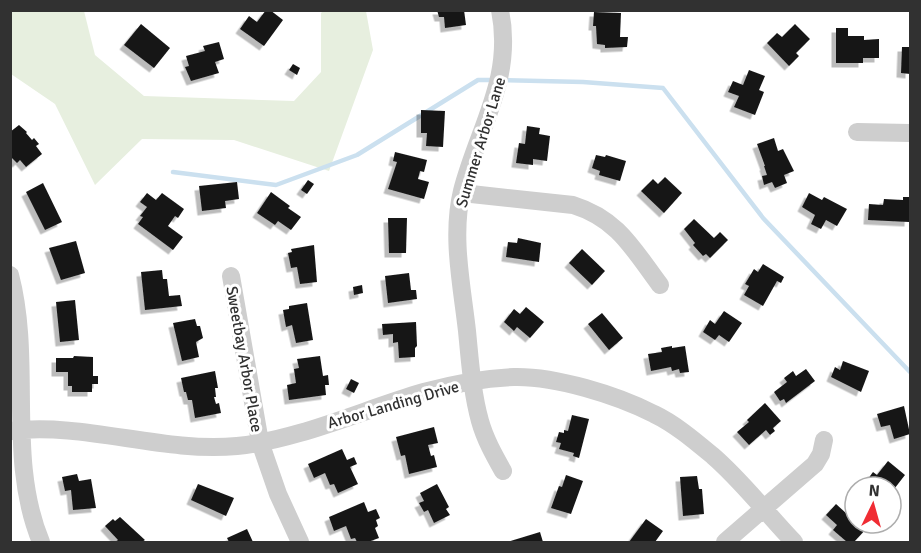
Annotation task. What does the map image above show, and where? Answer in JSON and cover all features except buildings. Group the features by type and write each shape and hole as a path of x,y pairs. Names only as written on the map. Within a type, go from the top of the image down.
{"street":[{"name":"Summer Arbor Lane","path":"500,10 504,45 502,71 496,96 462,193 458,219 458,246 473,382 480,423 503,471"},
{"path":"857,132 910,133"},
{"path":"462,193 573,205 590,210 619,230 660,285"},
{"path":"10,275 16,295 19,322 16,430 28,503 41,543"},
{"name":"Sweetbay Arbor Place","path":"231,276 260,442 278,494 300,543"},
{"name":"Arbor Landing Drive","path":"16,430 77,432 179,446 212,447 260,442 282,437 426,392 473,382 515,377 553,382 591,390 655,414 715,458 794,543"},
{"path":"725,543 815,464 821,454 824,440"}],"green space":[{"path":"10,11 84,11 95,55 144,96 294,101 321,72 321,13 323,11 366,11 373,50 329,171 234,140 142,139 95,185 55,104 11,74"}],"waterway":[{"path":"173,172 276,185 357,155 478,80 494,80"},
{"path":"502,80 583,82 663,88 763,218 910,372"}]}
